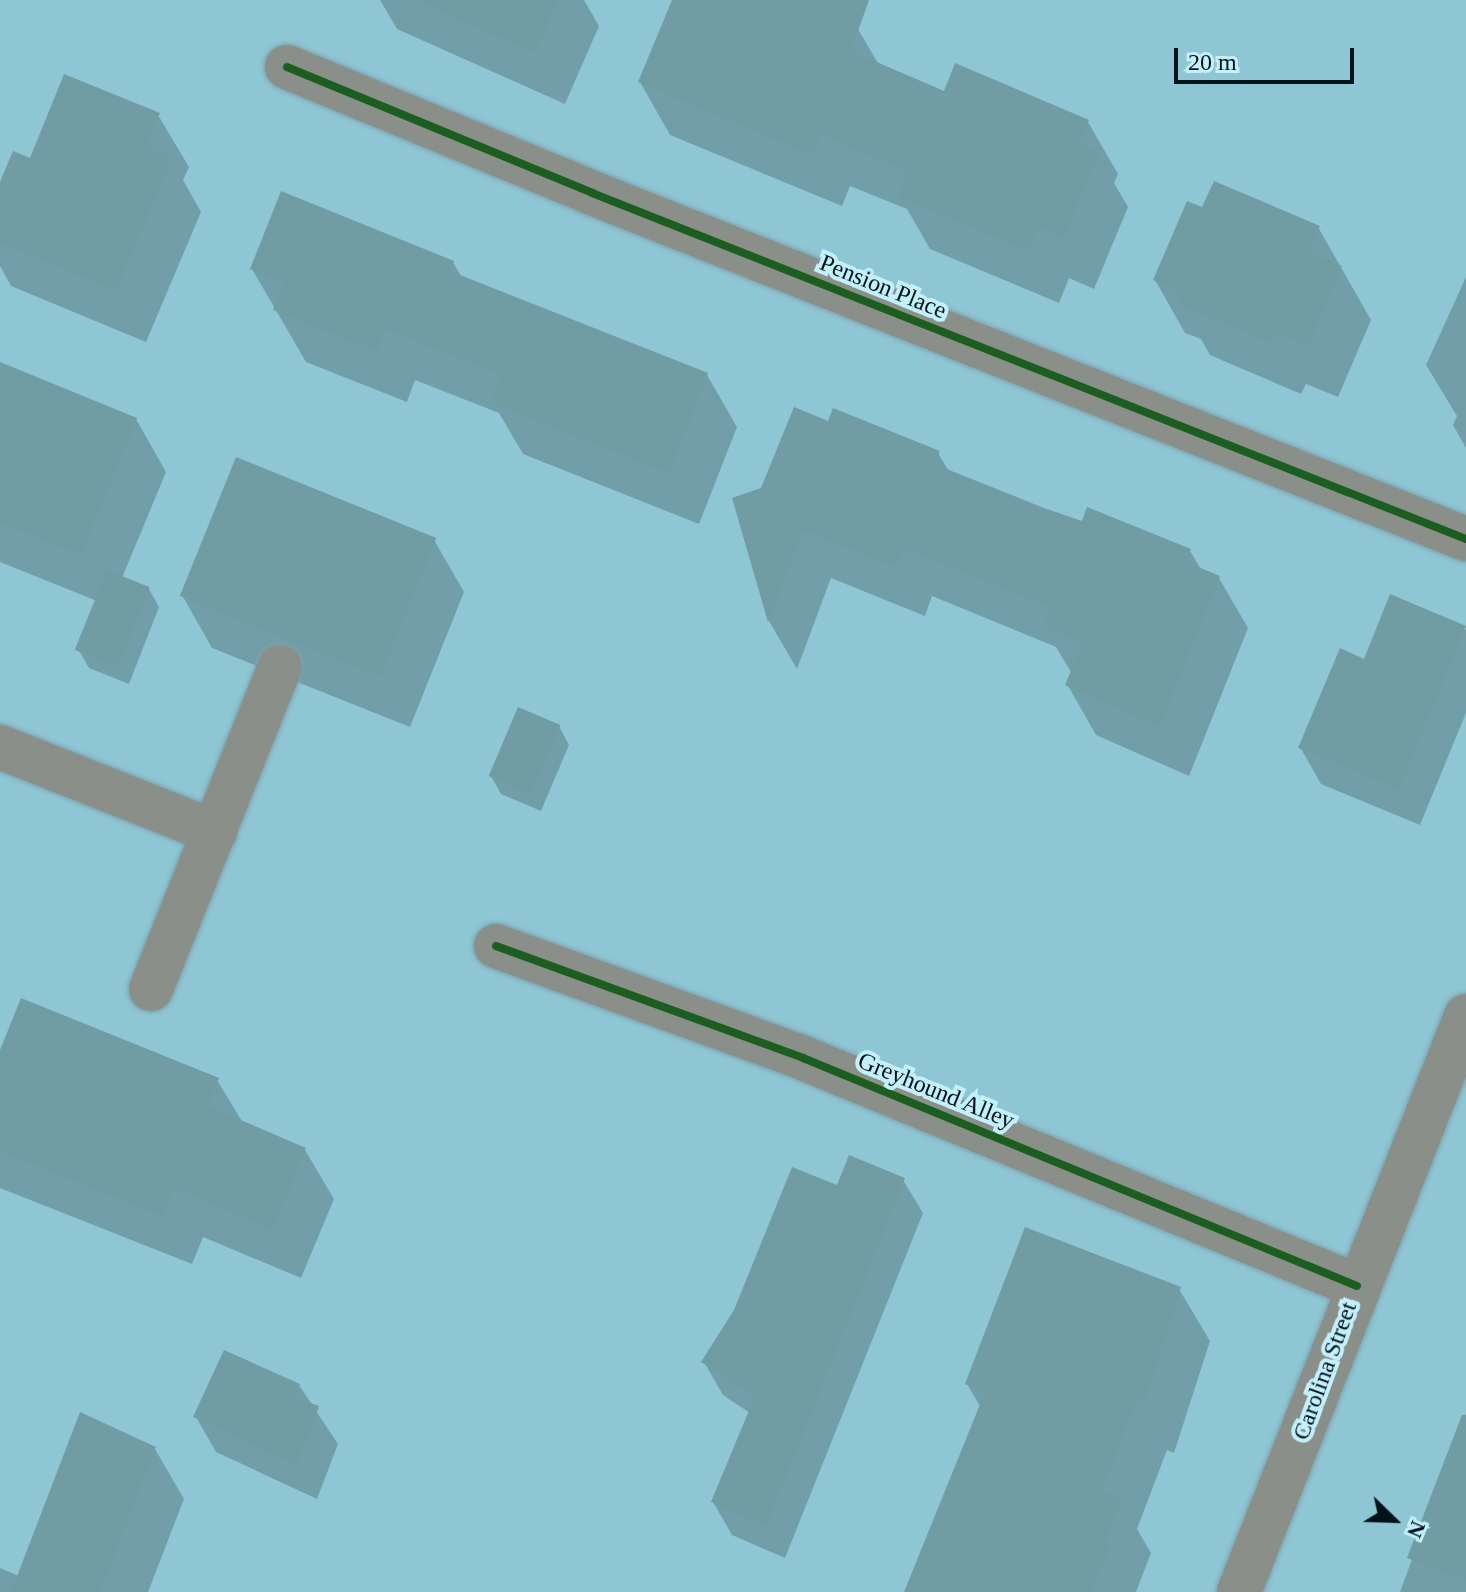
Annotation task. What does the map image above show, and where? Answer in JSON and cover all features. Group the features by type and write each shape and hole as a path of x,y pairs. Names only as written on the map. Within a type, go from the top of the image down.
{"street":[{"name":"Pension Place","path":"287,67 607,199 1466,539"},
{"path":"151,989 280,667"},
{"path":"0,747 215,832"},
{"name":"Greyhound Alley","path":"496,946 803,1058 1357,1286"},
{"name":"Carolina Street","path":"1239,1592 1357,1286 1466,1016"}],"building":[{"path":"416,0 558,0 535,53"},
{"path":"672,0 869,0 851,51 944,91 955,63 1089,120 1079,144 1099,153 1064,238 1039,227 1029,251 898,197 908,172 820,134 812,155 638,82"},
{"path":"64,74 160,113 146,146 172,158 116,291 0,242 0,182 13,151 30,158"},
{"path":"1214,181 1320,226 1309,252 1342,266 1308,346 1276,333 1271,343 1177,303 1181,293 1153,280 1187,201 1202,207"},
{"path":"281,191 454,261 450,271 708,373 669,473 490,402 501,375 385,329 377,351 273,310 284,283 250,269"},
{"path":"0,362 137,418 81,555 0,522"},
{"path":"794,407 828,421 833,408 940,451 934,464 1044,508 1082,521 1087,507 1191,549 1186,562 1220,576 1160,727 1065,685 1083,642 1042,626 1050,607 903,548 896,567 803,530 768,622 732,498 761,488"},
{"path":"236,457 436,538 380,677 180,596"},
{"path":"107,570 150,587 117,667 75,650"},
{"path":"1390,594 1466,626 1399,789 1298,748 1340,648 1364,659"},
{"path":"518,707 560,725 531,794 489,776"},
{"path":"21,998 219,1078 208,1106 306,1148 273,1230 174,1188 163,1216 0,1151 0,1050"},
{"path":"849,1155 905,1178 766,1526 711,1502 755,1396 701,1362 734,1310 792,1167 837,1185"},
{"path":"1025,1227 1181,1287 1144,1402 1137,1398 1102,1491 1122,1499 1104,1545 1110,1547 1091,1592 904,1592 985,1392 965,1384"},
{"path":"224,1350 300,1384 294,1397 319,1406 297,1465 193,1417"},
{"path":"80,1412 156,1447 100,1592 11,1592"},
{"path":"1462,1415 1466,1415 1466,1580 1407,1558"}],"cycle path":[{"path":"287,67 592,193 1466,539"},
{"path":"496,946 803,1058 1357,1286"}]}
